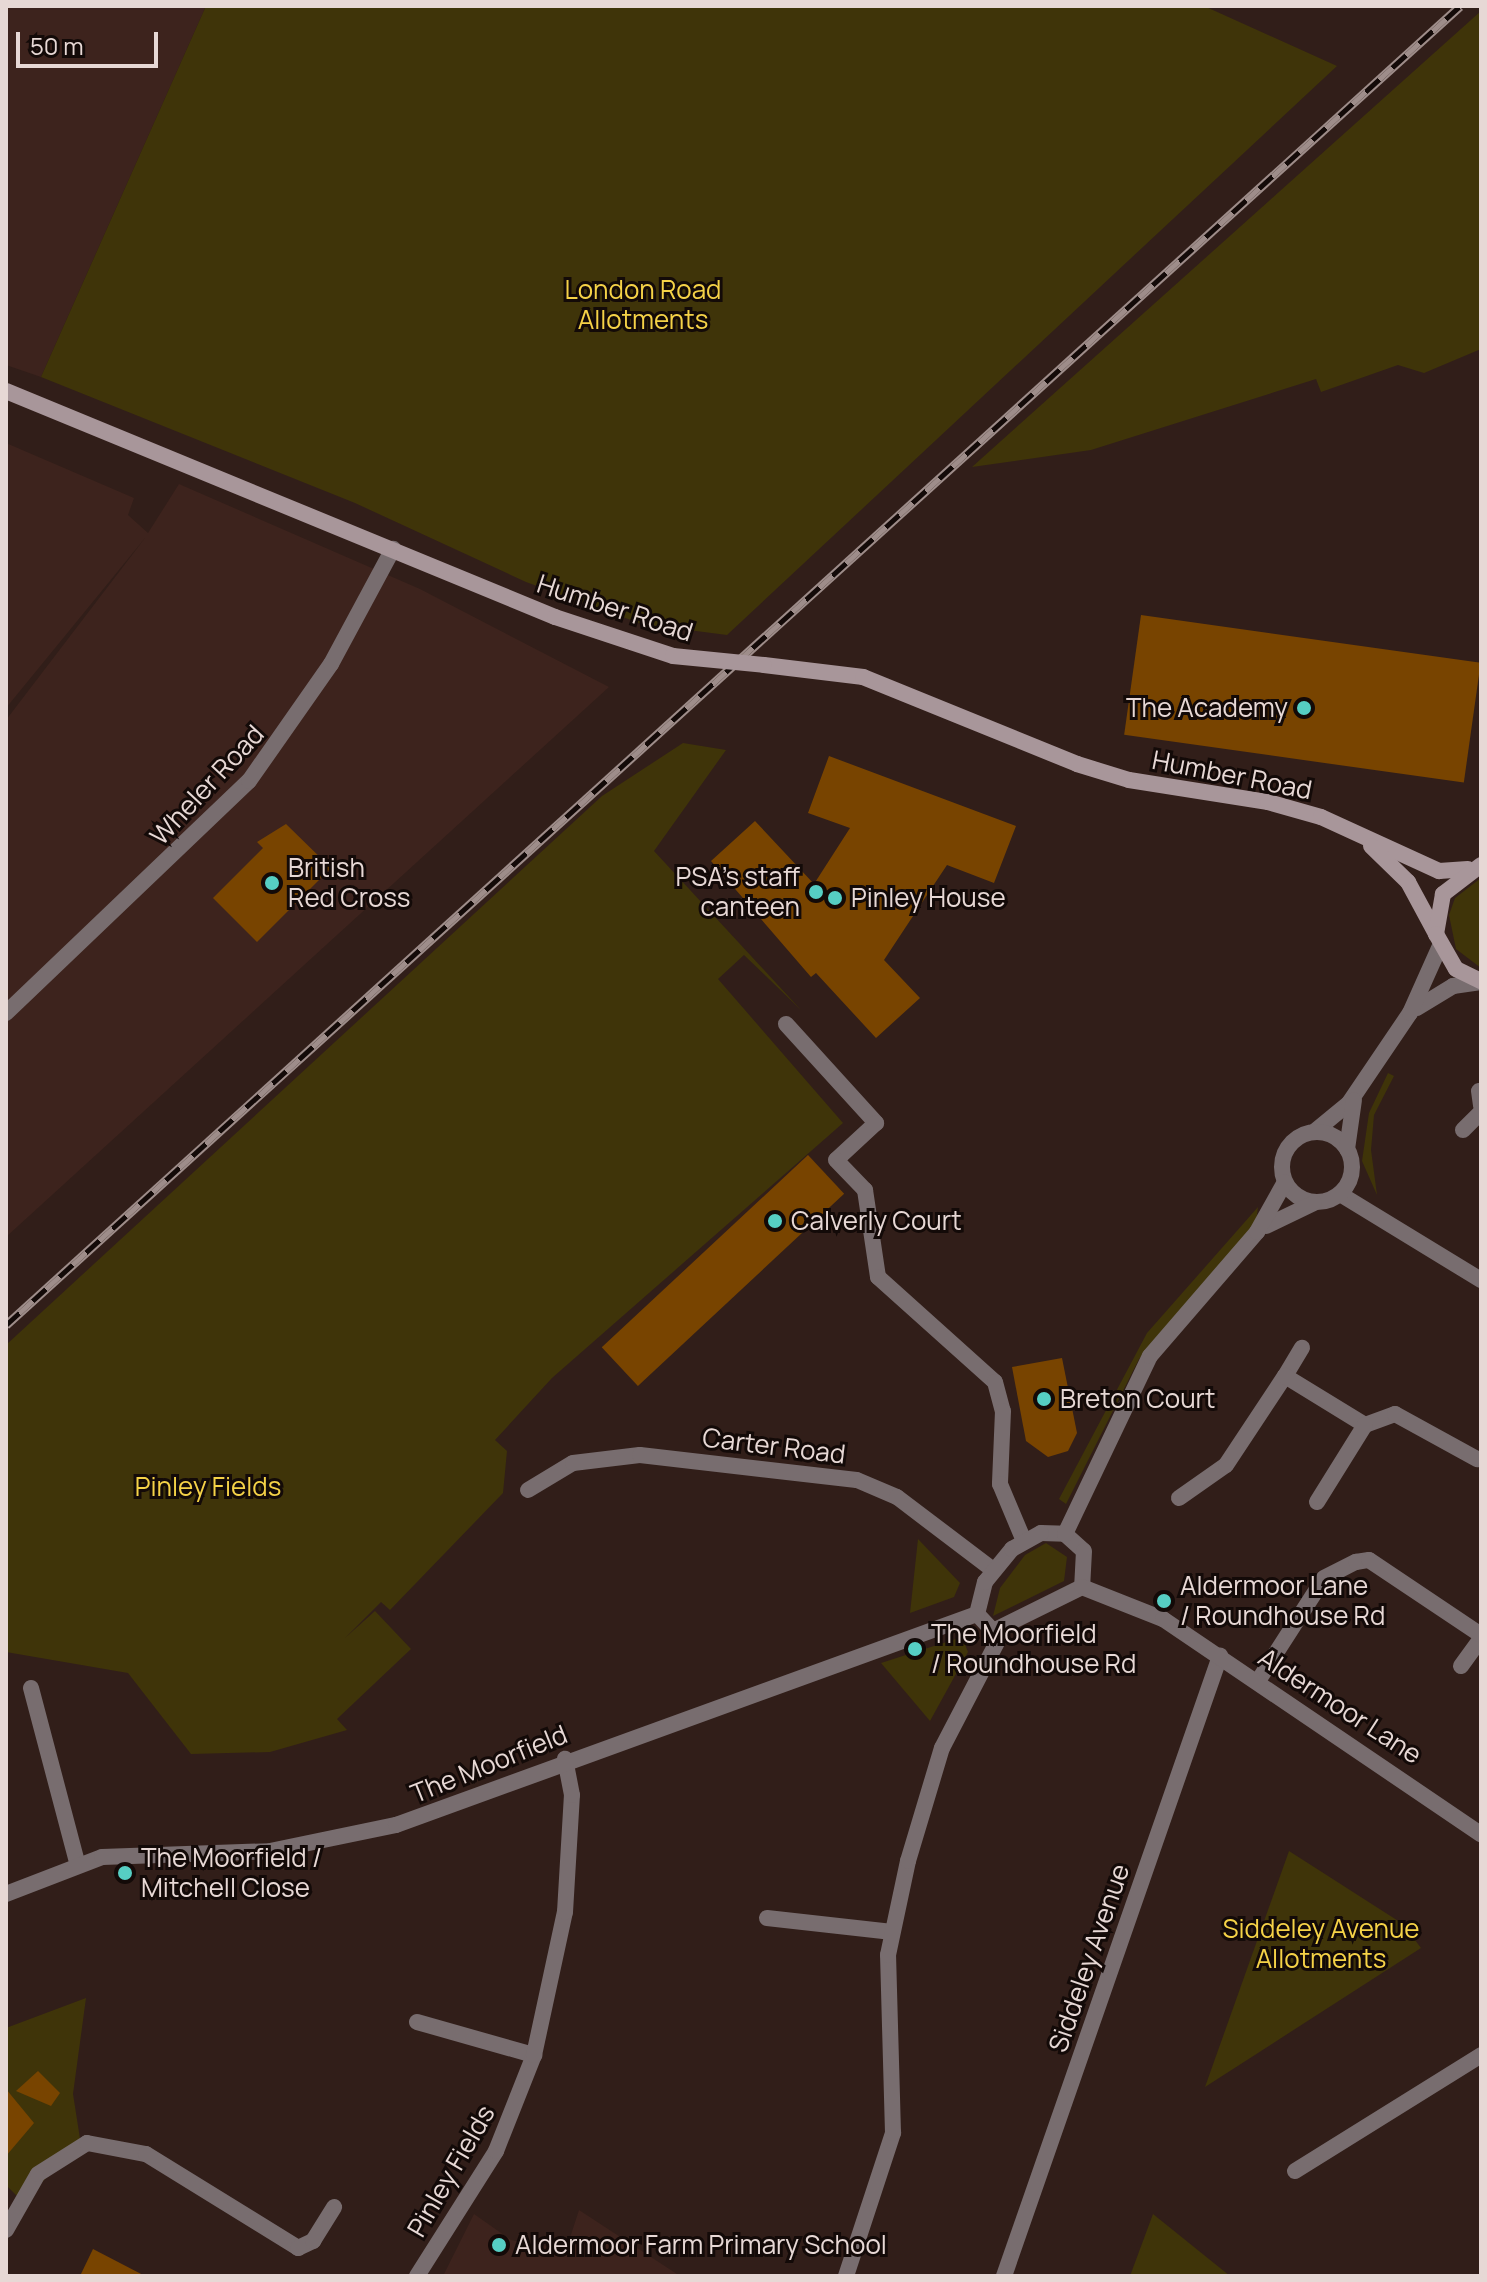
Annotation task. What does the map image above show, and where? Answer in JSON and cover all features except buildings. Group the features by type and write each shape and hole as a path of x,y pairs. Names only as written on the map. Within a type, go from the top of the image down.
{"main road":[{"name":"Humber Road","path":"6,391 393,549 673,656 863,677 1077,764 1129,780 1268,802 1439,871 1474,867"},
{"name":"Humber Road","path":"1365,840 1408,882 1456,969 1481,981"},
{"path":"1438,940 1443,894 1474,867"}],"street":[{"name":"Wheler Road","path":"6,1013 249,781 324,676 393,549"},
{"path":"1065,1534 1150,1356 1257,1232 1285,1182 1285,1153 1314,1132 1360,1086 1410,1013 1438,940"},
{"path":"1410,1013 1433,995 1481,981"},
{"path":"786,1024 876,1123 836,1160 865,1190 878,1277 995,1382 1003,1411 1000,1484 1024,1541"},
{"path":"1257,1232 1314,1203 1340,1194 1352,1170 1347,1149 1360,1086"},
{"path":"1463,1130 1480,1103"},
{"path":"1314,1132 1347,1149"},
{"path":"1285,1182 1314,1203"},
{"path":"1340,1194 1481,1280"},
{"path":"1179,1498 1226,1465 1302,1348"},
{"path":"1285,1376 1365,1425"},
{"path":"1317,1502 1365,1425 1395,1414 1480,1458"},
{"name":"Carter Road","path":"528,1490 573,1463 640,1455 857,1480 897,1497 993,1570"},
{"path":"1003,1631 977,1614 993,1570 1024,1541 1065,1534"},
{"path":"846,2276 893,2133 892,1932 942,1748 1003,1631 1082,1587 1084,1551 1065,1534"},
{"path":"1258,1681 1324,1578 1356,1562 1369,1560 1481,1637 1461,1666"},
{"name":"Aldermoor Lane","path":"1082,1587 1152,1612 1481,1834"},
{"name":"The Moorfield","path":"6,1894 77,1862 270,1851 348,1837 438,1813 565,1759 977,1614"},
{"name":"Siddeley Avenue","path":"1004,2276 1220,1656"},
{"path":"31,1688 77,1862"},
{"name":"Pinley Fields","path":"417,2276 496,2151 534,2055 566,1899 572,1795 565,1759"},
{"path":"767,1918 892,1932"},
{"path":"417,2022 534,2055"},
{"path":"1295,2171 1481,2055"},
{"path":"6,2230 38,2174 69,2150 97,2142 146,2154 298,2248 313,2241 334,2207"}],"shaded area":[{"path":"6,6 206,6 41,377 6,365"},
{"path":"6,443 134,498 128,515 148,533 179,484 420,589 609,687 6,1237 6,720 145,538 6,708"},
{"name":"Aldermoor Farm Primary School","path":"579,2210 680,2276 443,2276 474,2214 511,2240 566,2250"}],"green space":[{"name":"London Road Allotments","path":"206,6 1204,6 1337,66 727,635 642,624 526,582 355,503 41,377"},
{"path":"1481,11 1481,349 1424,373 1398,365 1321,392 1316,379 1091,450 972,467"},
{"path":"683,743 726,750 654,851 801,1010 744,955 718,979 843,1123 552,1378 495,1440 507,1451 503,1493 390,1610 381,1602 345,1638 375,1611 411,1649 337,1719 347,1730 270,1752 191,1754 128,1673 6,1652 6,1345 602,796"},
{"path":"1481,878 1481,968 1456,949 1449,915 1455,898"},
{"path":"1388,1073 1394,1076 1374,1115 1371,1150 1377,1195 1362,1161 1369,1113"},
{"path":"1258,1207 1256,1222 1139,1359 1066,1504 1059,1499 1147,1333"},
{"path":"918,1539 960,1583 954,1597 910,1613"},
{"path":"1046,1543 1067,1557 1064,1581 993,1616 1000,1588 1025,1555"},
{"path":"962,1637 968,1652 930,1721 881,1663"},
{"name":"Siddeley Avenue Allotments","path":"1289,1851 1403,1924 1421,1948 1205,2087"},
{"path":"86,1998 73,2094 81,2145 22,2201 6,2185 6,2028"},
{"path":"1153,2214 1230,2276 1130,2276"}],"railway":[{"path":"6,1325 1460,6"}],"place":[{"name":"The Academy","path":"1304,708"},
{"name":"British Red Cross","path":"272,883"},
{"name":"PSA's staff canteen","path":"816,892"},
{"name":"Pinley House","path":"835,898"},
{"name":"Calverly Court","path":"775,1221"},
{"name":"Breton Court","path":"1044,1399"},
{"name":"Aldermoor Lane / Roundhouse Rd","path":"1164,1601"},
{"name":"The Moorfield / Roundhouse Rd","path":"915,1649"},
{"name":"The Moorfield / Mitchell Close","path":"125,1873"},
{"name":"Aldermoor Farm Primary School","path":"499,2245"}]}
